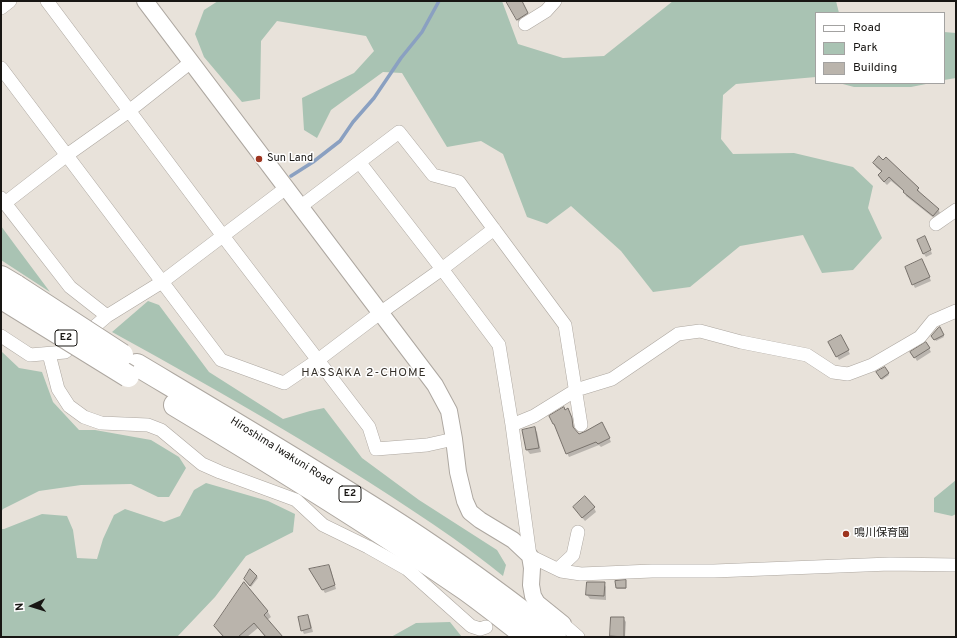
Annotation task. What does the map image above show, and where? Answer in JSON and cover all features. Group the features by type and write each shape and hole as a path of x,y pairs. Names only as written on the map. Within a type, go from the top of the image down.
{"highway":[{"name":"Hiroshima Iwakuni Road","path":"6,290 132,370 466,590 528,637"},
{"name":"Hiroshima Iwakuni Road","path":"132,370 238,425 387,517 518,608 559,631"}],"street":[{"path":"1,8 10,1"},
{"path":"47,1 222,236 369,427 376,449 427,445 454,439"},
{"path":"145,1 435,385 449,411 458,472 465,501 470,512 480,520 513,540 530,556 558,569 581,574 652,571 714,571 890,564 956,565"},
{"path":"525,24 546,11 555,1"},
{"path":"107,316 70,287 3,201 129,111 191,62"},
{"path":"1,68 221,360 284,383 318,360 494,229"},
{"path":"300,207 400,132 433,175 459,182 565,325 581,425"},
{"path":"360,163 499,345 532,568 531,585 533,596 559,631 578,637"},
{"path":"1,336 30,355 65,352 107,316 162,282 286,188"},
{"path":"936,224 956,210"},
{"path":"512,425 534,416 576,390 612,379 678,334 700,332 807,355 833,372 848,374 872,366 920,337 933,321 956,311"},
{"path":"49,354 58,389 69,406 84,417 101,423 148,425 161,430 202,464 296,500 323,524 407,569 471,626 480,629 486,627"},
{"path":"558,569 572,555 578,532"}],"green space":[{"path":"218,1 502,1 518,44 563,58 604,56 673,1 836,1 839,12 815,12 815,77 736,84 723,95 721,139 733,154 794,153 853,167 873,186 868,208 882,238 853,270 822,273 803,235 740,246 690,287 653,292 621,251 571,206 547,224 527,217 503,154 481,141 447,147 402,73 383,72 331,110 317,138 304,130 302,98 354,73 374,51 366,36 277,21 261,41 260,99 242,102 204,57 195,34 204,10"},
{"path":"945,32 956,33 956,78 945,80"},
{"path":"843,84 926,84 911,87 854,87"},
{"path":"1,226 15,245 50,292 1,260"},
{"path":"148,301 159,305 209,372 283,419 324,408 362,458 419,500 497,550 506,565 503,576 453,538 328,456 199,380 112,332"},
{"path":"1,351 19,368 42,372 53,402 79,430 95,430 151,440 179,457 186,468 169,497 158,497 131,484 81,485 39,491 3,509 1,512"},
{"path":"956,480 956,514 952,516 934,512 934,498"},
{"path":"206,483 268,501 295,514 293,532 246,556 215,597 177,637 1,637 1,529 42,514 67,516 73,530 77,558 97,559 103,539 114,515 125,509 164,522 180,516 194,490"},
{"path":"450,622 462,637 391,637 416,623"}],"building":[{"path":"506,1 522,1 528,13 517,20"},
{"path":"879,156 883,160 886,157 919,188 917,190 939,209 933,216 903,192 904,191 889,177 884,182 878,175 882,171 873,163"},
{"path":"925,236 931,250 923,254 917,240"},
{"path":"922,259 930,277 912,285 905,267"},
{"path":"940,327 944,335 934,340 931,336"},
{"path":"841,335 849,350 836,357 828,342"},
{"path":"926,342 930,348 914,358 910,352"},
{"path":"885,367 889,373 881,379 876,372"},
{"path":"564,407 565,410 568,408 572,418 573,427 579,434 602,422 610,438 598,444 596,442 566,454 554,424 549,416"},
{"path":"535,427 539,448 526,450 522,430"},
{"path":"585,496 595,507 582,518 573,507"},
{"path":"329,565 335,585 322,590 309,569"},
{"path":"250,569 257,576 250,586 244,579"},
{"path":"626,580 626,588 616,588 615,581"},
{"path":"244,582 268,611 264,615 283,637 266,637 254,623 238,637 224,637 214,626"},
{"path":"587,582 605,582 604,596 586,595"},
{"path":"308,615 311,628 301,631 298,617"},
{"path":"611,617 624,617 624,637 610,636"}],"waterway":[{"path":"291,176 313,162 340,141 353,122 374,98 401,58 422,32 439,1"}],"place":[{"name":"Sun Land","path":"259,159"},
{"name":"鳴川保育園","path":"846,534"}],"district":[{"name":"HASSAKA 2-CHOME","path":"364,374"}]}
